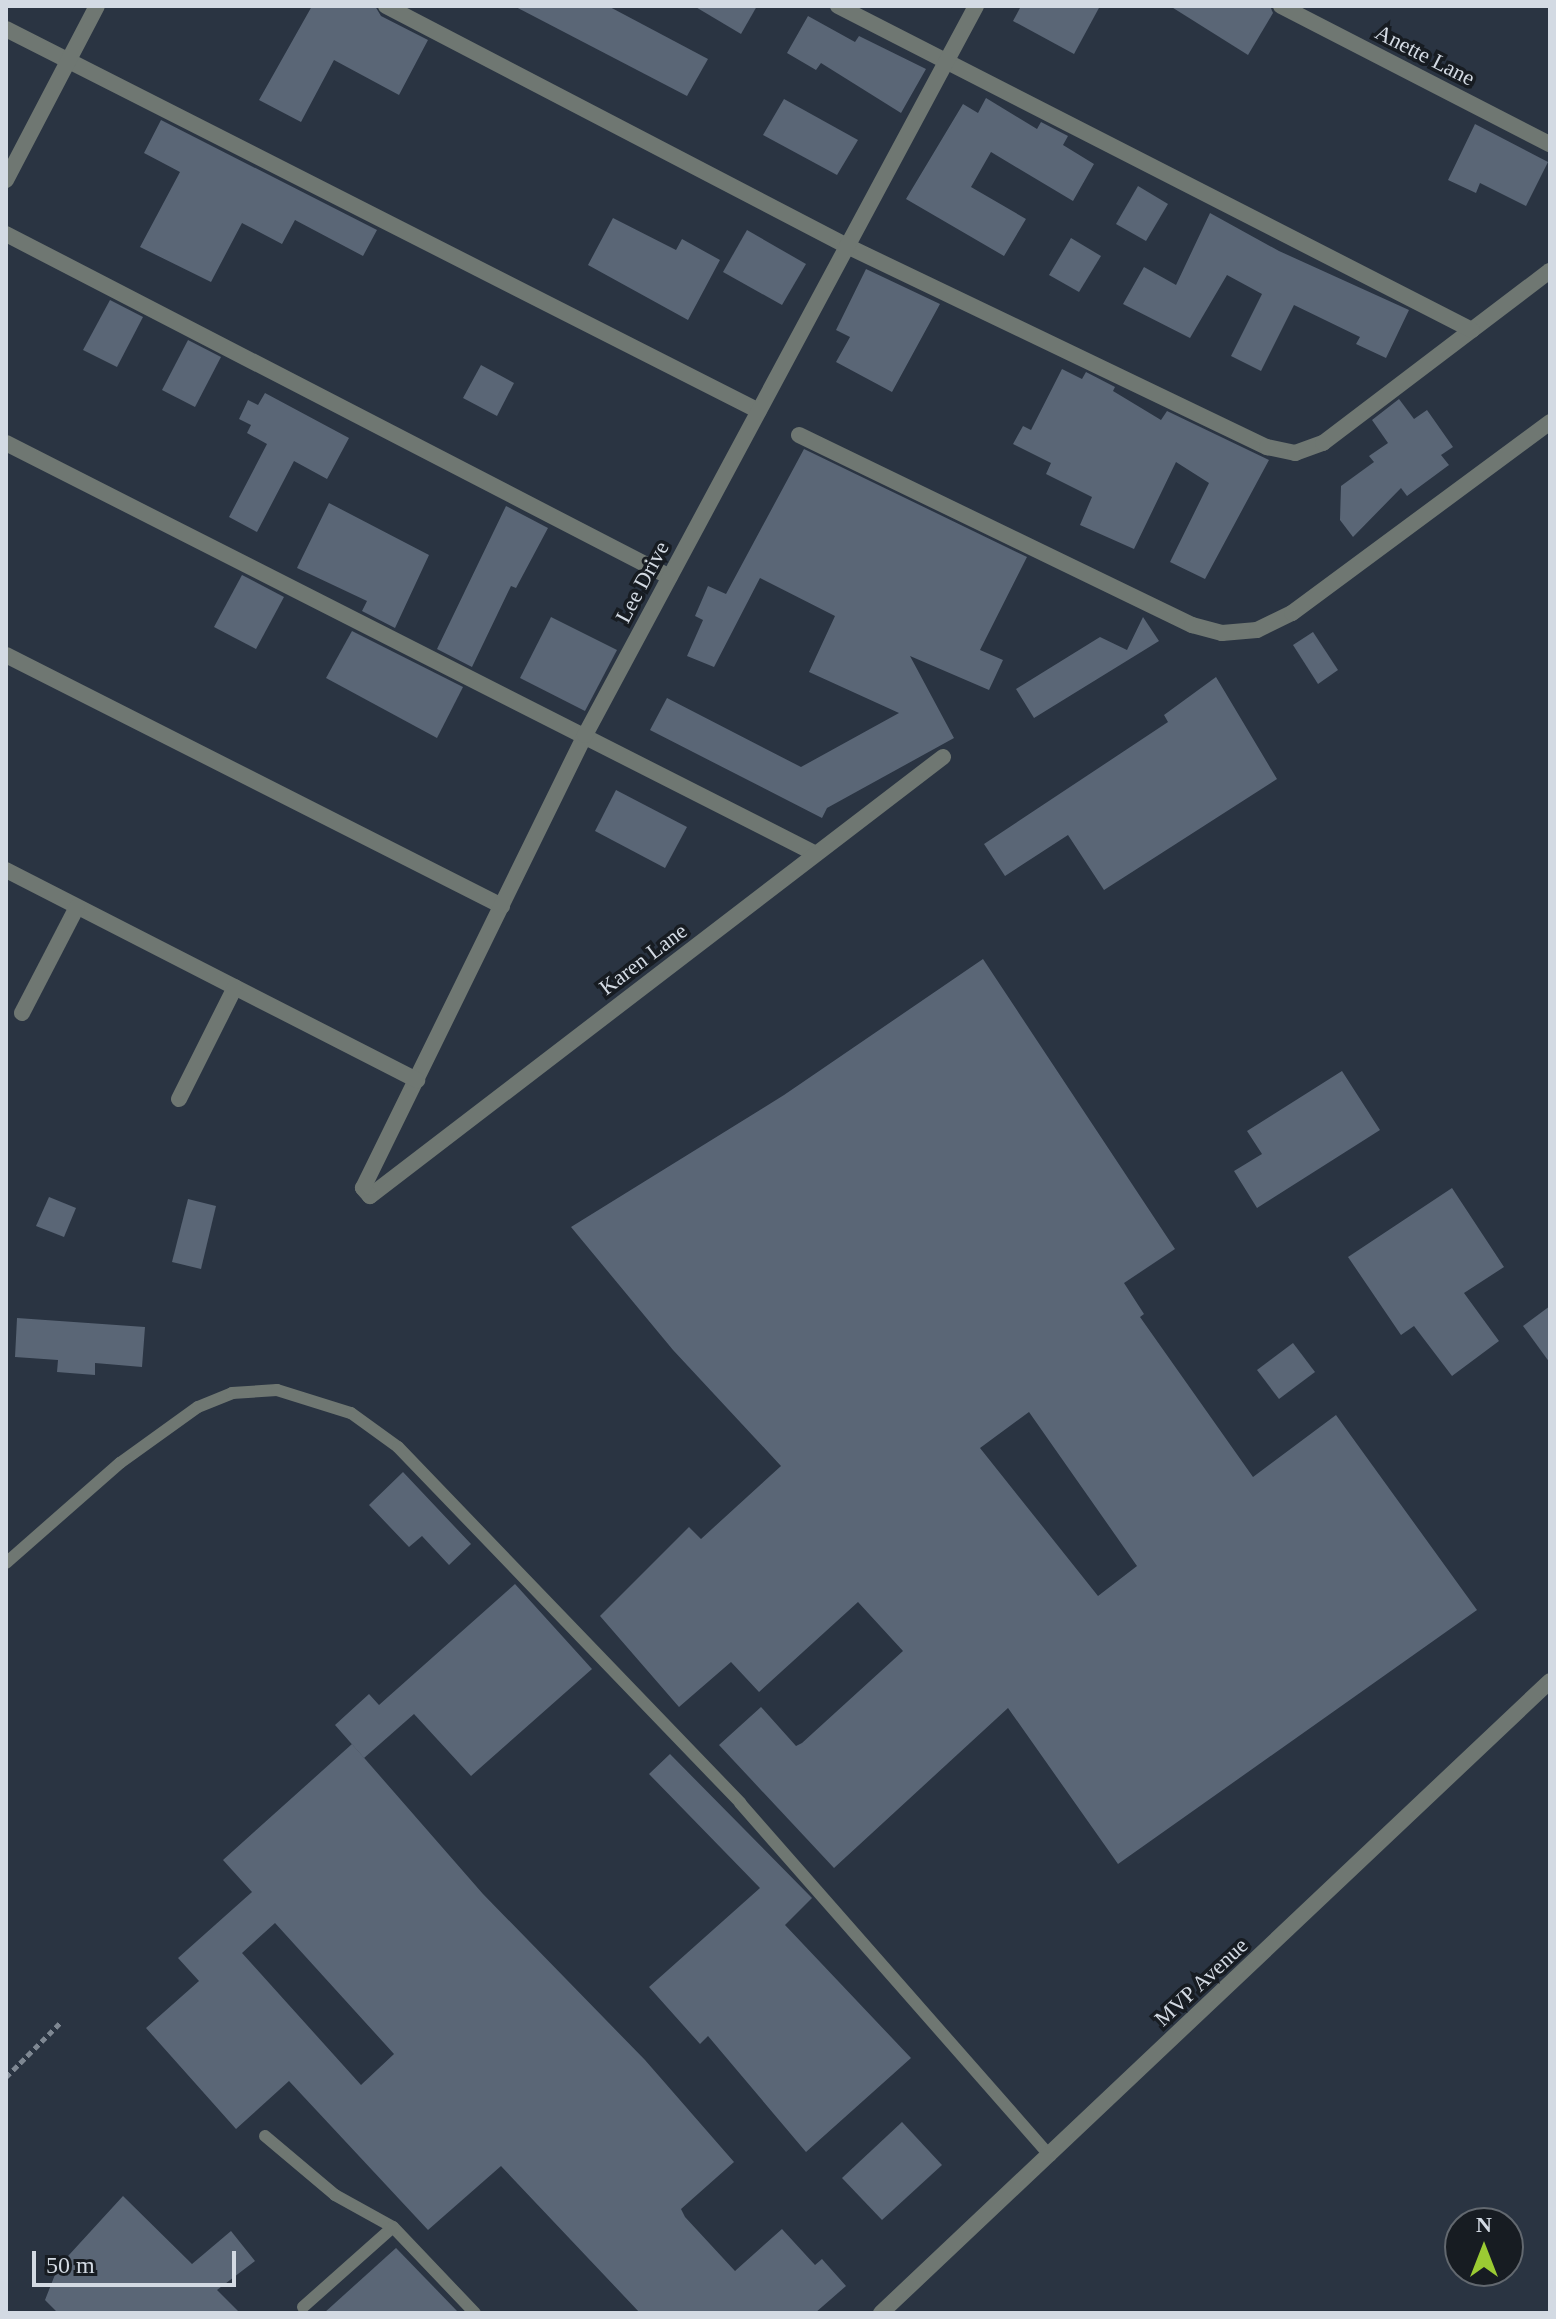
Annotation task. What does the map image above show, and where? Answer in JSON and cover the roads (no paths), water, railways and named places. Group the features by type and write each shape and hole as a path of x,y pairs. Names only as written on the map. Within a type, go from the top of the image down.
{"street":[{"path":"6,180 97,6"},
{"path":"386,6 847,246 1267,447 1295,453 1323,443 1550,271"},
{"path":"838,6 1472,330"},
{"name":"Lee Drive","path":"366,1192 417,1080 585,735 976,6"},
{"name":"Anette Lane","path":"1281,6 1550,144"},
{"path":"6,29 759,411"},
{"path":"6,234 670,577"},
{"path":"799,435 1192,625 1222,633 1257,630 1292,613 1550,422"},
{"path":"6,443 816,854"},
{"path":"6,655 502,906"},
{"name":"Karen Lane","path":"366,1192 943,757"},
{"path":"6,870 417,1080"},
{"path":"22,1013 77,907"},
{"path":"179,1099 235,987"},
{"name":"MVP Avenue","path":"881,2313 1550,1681"}],"lane":[{"path":"6,1563 131,1454 198,1407 232,1393 277,1390 351,1413 398,1447 740,1803 1050,2156"},
{"path":"265,2136 335,2195 393,2227 475,2313"},
{"path":"303,2307 393,2227"}]}
